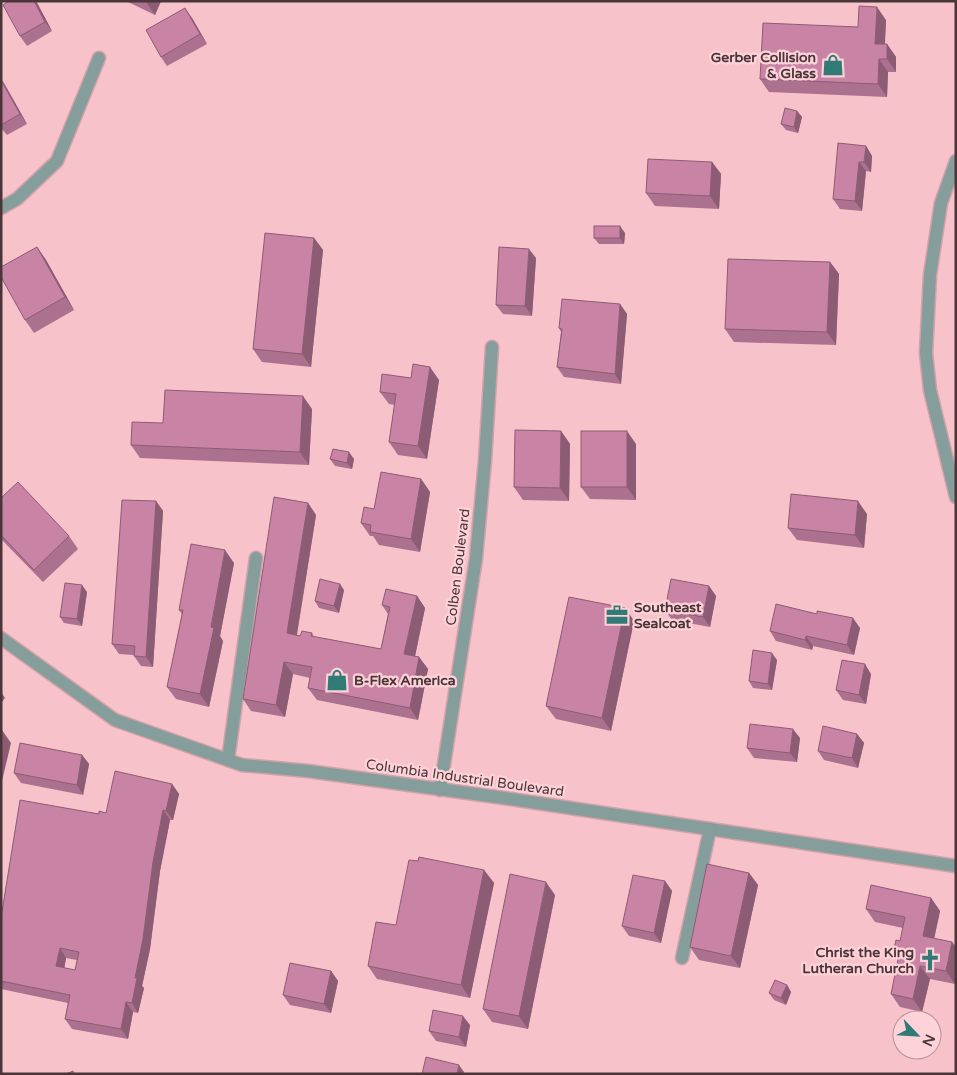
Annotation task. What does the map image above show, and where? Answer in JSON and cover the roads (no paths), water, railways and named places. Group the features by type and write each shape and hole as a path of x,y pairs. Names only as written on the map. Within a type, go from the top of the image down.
{"street":[{"path":"1,208 17,199 57,161 99,58"},
{"path":"956,161 941,203 930,275 926,353 930,390 956,497"},
{"name":"Colben Boulevard","path":"440,790 476,558 486,460 492,347"},
{"path":"228,760 256,558"},
{"name":"Columbia Industrial Boulevard","path":"1,638 115,720 242,765 440,790 956,866"},
{"path":"682,958 710,829"}],"place":[{"name":"Gerber Collision & Glass","path":"833,65"},
{"name":"Southeast Sealcoat","path":"617,615"},
{"name":"B-Flex America","path":"337,680"},
{"name":"Christ the King Lutheran Church","path":"930,960"}]}
